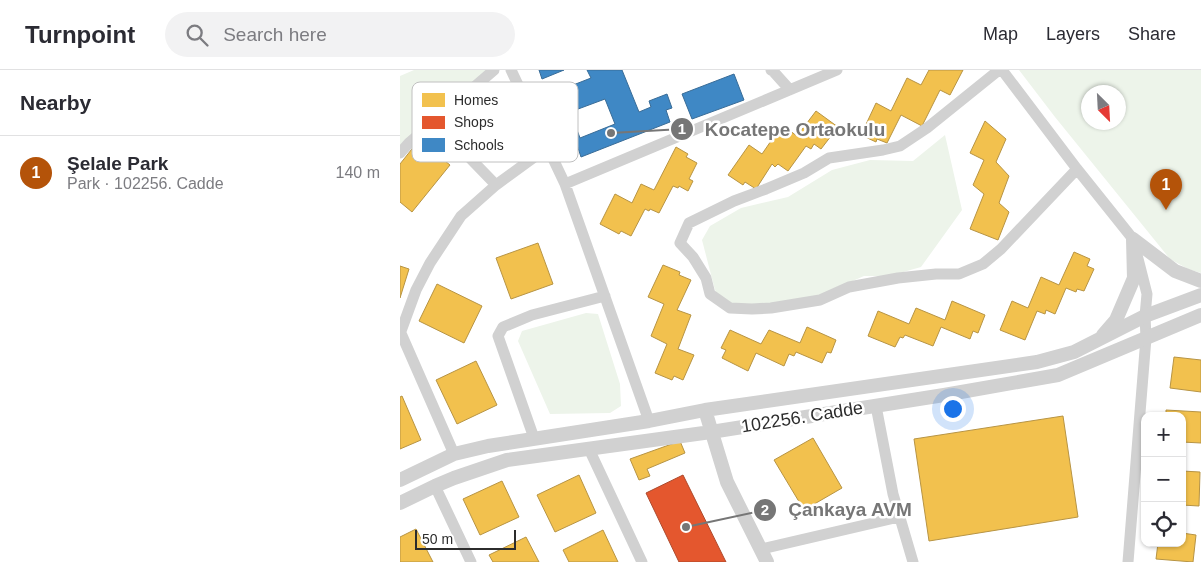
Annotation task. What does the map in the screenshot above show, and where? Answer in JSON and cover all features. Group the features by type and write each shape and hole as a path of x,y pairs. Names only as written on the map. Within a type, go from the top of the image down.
{"street":[{"path":"480,82 494,70"},
{"path":"511,70 517,82"},
{"path":"771,70 790,90"},
{"path":"565,184 837,70"},
{"path":"1077,169 1001,249 983,264 959,274 936,274 898,278 850,287 820,300 771,308 730,308 710,294 706,278 693,257 680,243 689,223 734,201 804,173 829,158 900,146 927,128 1001,70 1133,239 1175,272 1201,281"},
{"path":"400,153 412,140"},
{"path":"474,162 496,185"},
{"path":"454,454 400,331 416,290 435,255 461,216 496,185 527,162"},
{"path":"555,162 565,184 649,421"},
{"path":"1128,562 1146,338 1147,294 1133,239"},
{"path":"1097,341 1116,320 1134,278 1133,239"},
{"name":"102256. Cadde","path":"400,480 454,454 488,446 649,421 705,410 1037,362 1074,352 1146,316 1201,295"},
{"path":"534,438 498,336 503,327 532,315 605,296"},
{"name":"102256. Cadde","path":"400,503 454,478 507,460 711,432 1058,375 1201,315"},
{"path":"876,406 893,494 913,562"},
{"path":"705,410 727,482 764,556 900,516"},
{"path":"589,449 642,562"},
{"path":"435,486 472,562"}],"shaded area":[{"path":"414,70 494,70 480,82 412,82 412,141 400,151 400,76"},
{"path":"1019,70 1201,70 1201,273 1188,269 1170,259"},
{"path":"945,135 962,210 921,267 889,276 864,276 821,295 751,310 723,304 715,290 702,240 710,226 741,208 788,197 832,170 870,160 913,161"},
{"path":"586,313 598,314 620,384 621,406 610,413 550,414 518,341 522,331"}],"building: Homes":[{"path":"929,70 963,70 950,95 940,90 922,126 901,115 887,143 877,139 876,142 861,135 876,103 891,111 907,78 921,85"},
{"path":"816,111 838,127 821,149 814,144 811,149 806,146 788,171 778,164 775,167 772,164 756,189 745,182 743,185 728,175 749,145 762,154 782,125 797,136"},
{"path":"985,121 1006,139 996,162 1009,176 999,203 1009,212 998,240 970,229 984,194 973,185 984,160 970,153"},
{"path":"676,147 688,154 686,157 697,163 689,179 693,181 688,191 679,186 678,188 673,186 659,213 645,209 631,236 621,231 619,234 600,224 615,194 632,203 641,184 654,190"},
{"path":"412,149 412,162 446,162 450,165 412,212 400,202 400,164"},
{"path":"538,243 553,284 511,299 496,258"},
{"path":"1074,252 1090,259 1087,266 1094,269 1084,291 1077,289 1076,292 1066,288 1055,314 1046,310 1045,314 1037,311 1025,340 1000,330 1012,301 1028,308 1041,277 1059,285"},
{"path":"663,265 680,272 679,275 691,280 677,310 691,315 678,349 694,355 683,380 674,376 672,380 655,373 667,344 651,336 664,304 648,297"},
{"path":"400,266 409,269 400,298"},
{"path":"437,284 482,306 464,343 419,321"},
{"path":"952,301 985,315 978,333 973,331 970,339 941,327 933,346 905,335 903,338 900,337 895,347 868,336 878,311 909,324 916,308 945,320"},
{"path":"807,327 836,340 831,353 827,352 822,363 796,352 794,356 789,354 784,366 756,353 748,371 722,358 726,350 721,348 730,330 761,344 769,330 800,343"},
{"path":"1174,357 1201,360 1201,392 1170,388"},
{"path":"476,361 497,405 457,424 436,380"},
{"path":"402,396 421,440 400,449 400,397"},
{"path":"1166,410 1201,412 1201,443 1186,442 1186,412 1166,412"},
{"path":"1063,416 1078,517 929,541 914,439"},
{"path":"813,438 842,488 804,510 774,460"},
{"path":"680,441 685,453 647,469 650,476 639,480 630,459"},
{"path":"1186,471 1200,472 1199,506 1186,505"},
{"path":"579,475 596,513 555,532 537,495"},
{"path":"502,481 519,517 480,535 463,499"},
{"path":"416,529 433,562 400,562 400,537"},
{"path":"603,530 618,562 569,562 563,550"},
{"path":"1186,534 1196,535 1193,562 1156,559 1158,547 1186,547"},
{"path":"526,537 539,562 493,562 489,555"}],"building: Shops":[{"path":"683,475 726,562 679,562 646,493"}],"building: Schools":[{"path":"539,70 564,70 542,79"},
{"path":"587,70 622,70 639,112 651,107 649,101 667,94 672,108 666,110 670,122 581,157 578,148 578,133 580,138 615,124 605,99 578,109 578,83 591,78"},
{"path":"734,74 744,100 692,119 682,94"}],"place":[{"name":"Kocatepe Ortaokulu","path":"611,133"},
{"name":"Şelale Park","path":"1166,210"},
{"name":"Çankaya AVM","path":"686,527"}]}
